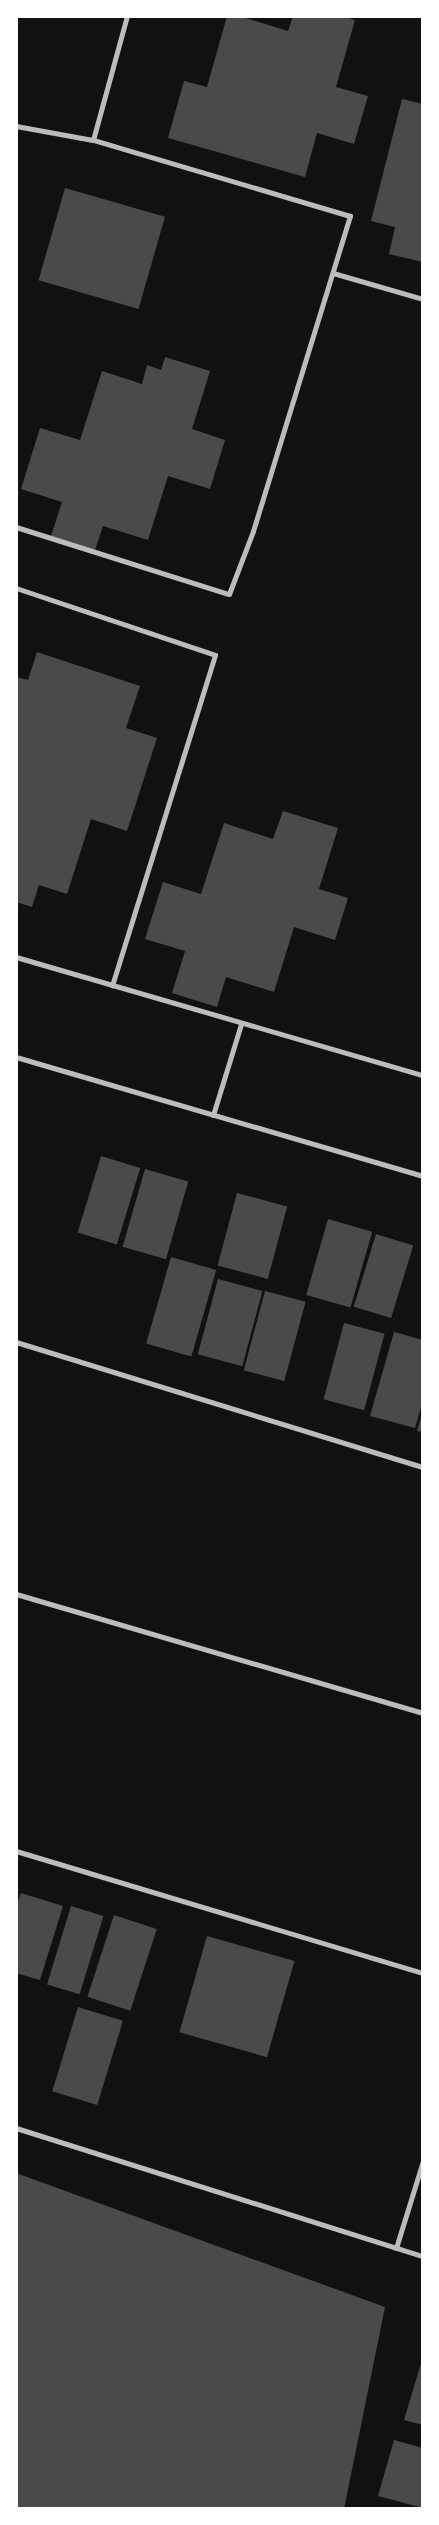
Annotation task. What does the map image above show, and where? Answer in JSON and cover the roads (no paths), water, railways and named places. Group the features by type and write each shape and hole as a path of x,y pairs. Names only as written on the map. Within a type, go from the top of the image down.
{"street":[{"path":"93,140 127,16"},
{"path":"16,126 93,140 350,216 253,531 229,594 16,527"},
{"path":"333,273 423,298"},
{"path":"16,588 215,655 112,985"},
{"path":"16,956 241,1024 423,1075"},
{"path":"212,1115 241,1024"},
{"path":"16,1057 423,1176"},
{"path":"16,1342 423,1467"},
{"path":"16,1594 423,1713"},
{"path":"16,1851 423,1974"},
{"path":"16,2128 423,2256"},
{"path":"396,2248 423,2161"}]}
